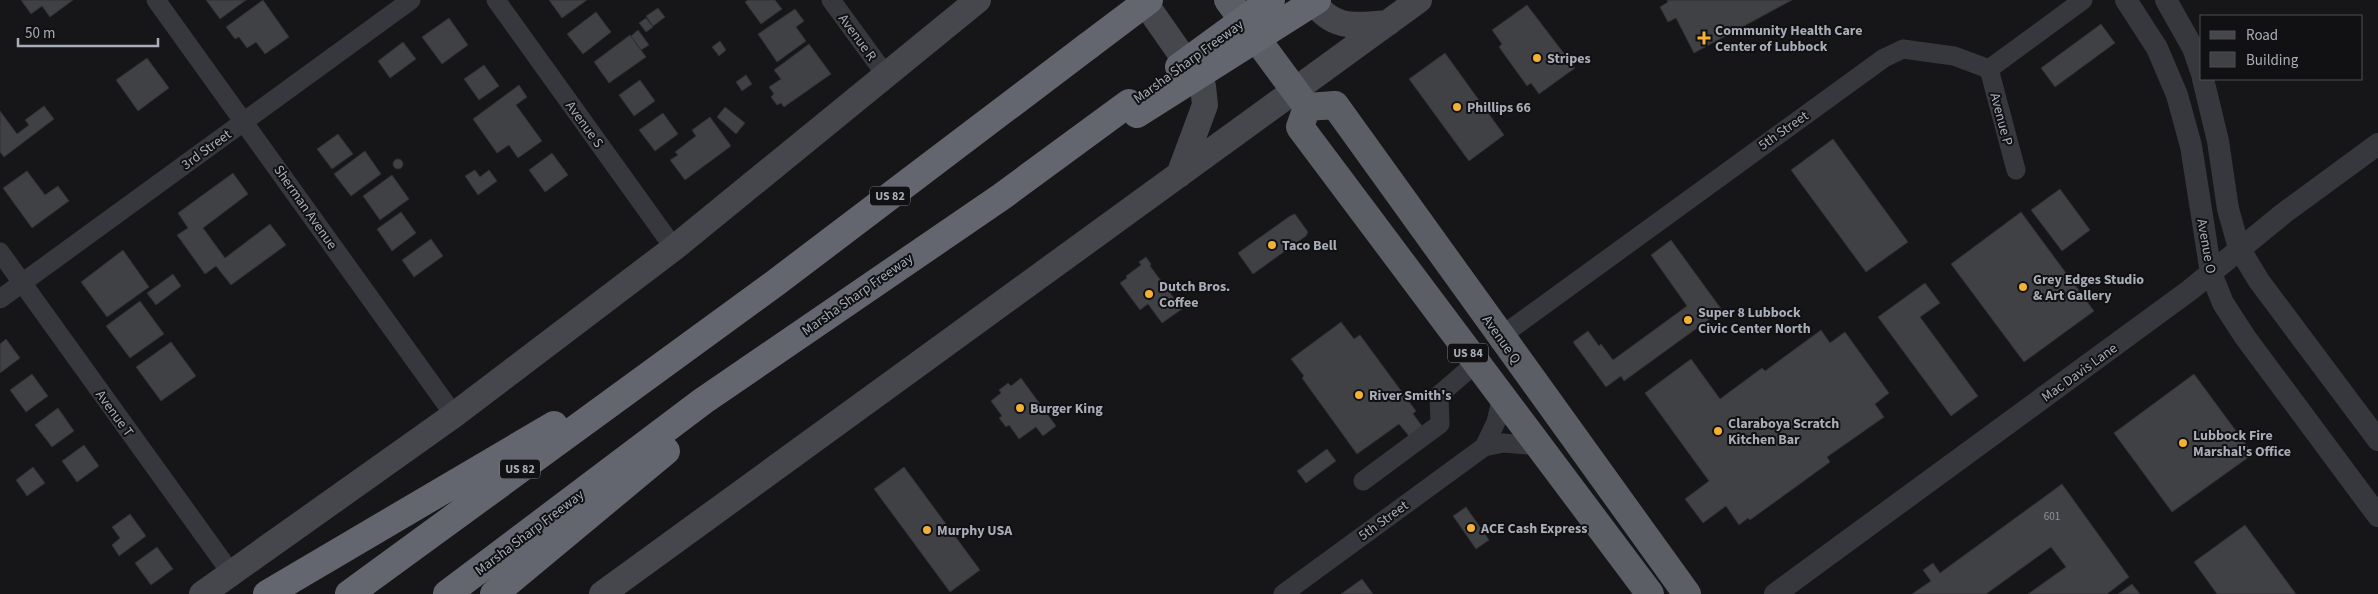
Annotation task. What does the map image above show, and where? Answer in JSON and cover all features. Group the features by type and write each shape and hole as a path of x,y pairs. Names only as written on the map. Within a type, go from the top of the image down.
{"highway":[{"path":"1117,23 1143,0"},
{"name":"US 82","path":"349,594 691,344 1149,0"},
{"path":"1228,0 1300,99"},
{"name":"Marsha Sharp Freeway","path":"447,594 703,401 1133,108 1271,0"},
{"path":"1133,108 1317,0"},
{"name":"Avenue Q","path":"1300,99 1335,106 1688,594"},
{"name":"US 84","path":"1300,99 1300,127 1650,594"},
{"path":"267,594 691,344"},
{"path":"494,594 671,447 703,401"}],"main road":[{"path":"202,594 454,415 674,248 884,74 978,0"},
{"path":"1143,0 1203,86 1205,105 1179,175"},
{"path":"1312,0 1322,14 1341,24 1361,26 1389,23"},
{"path":"602,594 1179,175 1300,99 1389,23 1419,0"}],"street":[{"name":"Sherman Avenue","path":"156,0 245,121 454,415"},
{"name":"3rd Street","path":"0,299 411,0"},
{"name":"Avenue S","path":"496,0 674,248"},
{"name":"Avenue R","path":"831,0 884,74"},
{"path":"1989,69 2083,0"},
{"name":"Avenue O","path":"2126,0 2157,48 2178,95 2192,146 2211,273 2222,303 2245,338 2378,516"},
{"path":"2158,0 2171,8 2193,48 2200,68"},
{"name":"5th Street","path":"1500,336 1884,58 1904,50 1954,56 1989,69"},
{"name":"Avenue P","path":"1989,69 2016,170"},
{"name":"Avenue O","path":"2203,80 2218,141 2228,209 2239,248 2259,281 2378,440"},
{"name":"Mac Davis Lane","path":"1775,594 2071,378 2211,273 2239,248 2378,144"},
{"name":"Avenue T","path":"0,252 231,573"},
{"path":"1363,481 1440,424 1439,395 1476,362"},
{"name":"5th Street","path":"1484,447 1496,422 1502,397"},
{"name":"5th Street","path":"1283,594 1484,447 1503,443 1539,446"}],"building":[{"path":"21,0 73,0 50,17 42,6 31,14"},
{"path":"206,0 246,0 220,19"},
{"path":"263,0 289,37 265,54 256,42 247,48 239,37 235,39 226,27"},
{"path":"549,0 587,0 562,18"},
{"path":"748,0 775,0 782,9 761,24 745,2"},
{"name":"Community Health Care Center of Lubbock","path":"1667,0 1792,0 1694,53 1676,18 1668,22 1660,7 1668,2"},
{"name":"Stripes","path":"1527,5 1575,68 1539,94 1531,83 1527,86 1499,47 1502,44 1492,30"},
{"path":"658,8 665,17 653,26 646,16"},
{"path":"795,9 804,21 796,27 806,41 777,62 758,34"},
{"path":"596,12 611,32 583,54 567,34"},
{"path":"449,18 468,45 442,64 422,37"},
{"path":"646,18 653,27 646,32 639,23"},
{"path":"2101,24 2115,43 2055,87 2041,68"},
{"path":"638,30 649,45 641,50 631,36"},
{"path":"630,35 646,57 609,83 594,62"},
{"path":"720,41 726,50 719,56 712,47"},
{"path":"403,42 416,59 390,78 378,61"},
{"path":"809,44 831,74 784,107 781,103 777,105 771,97 774,94 769,87 781,79 774,70"},
{"name":"Phillips 66","path":"1445,53 1504,135 1469,161 1409,79"},
{"path":"147,58 169,88 138,111 116,80"},
{"path":"484,65 499,86 479,100 464,79"},
{"path":"746,75 752,84 742,91 736,82"},
{"path":"640,80 655,101 634,116 619,95"},
{"path":"519,85 527,97 516,105 542,141 518,158 509,145 497,153 473,119"},
{"path":"44,106 54,119 4,157 0,152 0,111 17,134 29,125 25,120"},
{"path":"725,107 745,123 736,134 717,117"},
{"path":"663,113 678,134 655,151 639,130"},
{"path":"710,117 731,146 685,180 670,160 678,155 675,152 696,136 692,130"},
{"path":"338,134 353,154 332,169 317,149"},
{"path":"1833,139 1908,242 1866,272 1791,170"},
{"path":"365,151 381,174 351,196 334,174"},
{"path":"552,153 568,175 545,192 529,170"},
{"path":"396,159 400,159 403,164 402,168 396,169 393,166 393,162"},
{"path":"475,170 480,177 489,170 497,181 478,195 465,176"},
{"path":"27,171 45,195 58,186 69,201 32,228 3,188"},
{"path":"233,173 248,194 203,228 225,258 270,224 286,245 231,285 216,266 205,274 177,235 188,228 178,213"},
{"path":"392,175 409,199 380,220 363,196"},
{"path":"2060,189 2090,230 2062,251 2031,210"},
{"path":"401,212 416,233 392,251 377,229"},
{"name":"Grey Edges Studio & Art Gallery","path":"2021,212 2094,311 2024,362 1951,264"},
{"name":"Taco Bell","path":"1295,214 1308,232 1306,236 1253,274 1238,253"},
{"path":"431,239 443,256 414,277 402,260"},
{"name":"Super 8 Lubbock Civic Center North","path":"1671,240 1722,310 1624,381 1621,376 1606,387 1573,342 1588,331 1613,360 1687,306 1651,255"},
{"path":"123,250 149,287 107,317 81,282"},
{"name":"Dutch Bros. Coffee","path":"1146,257 1151,264 1150,266 1182,309 1162,323 1148,304 1140,310 1120,283 1141,265 1139,262"},
{"path":"173,274 181,286 156,305 147,293"},
{"path":"1925,283 1940,303 1920,317 1978,396 1951,416 1878,317"},
{"path":"140,301 164,334 130,358 106,326"},
{"name":"River Smith's","path":"1341,322 1354,339 1360,335 1416,411 1413,414 1422,426 1409,436 1399,424 1357,454 1302,378 1304,376 1291,359"},
{"path":"1821,330 1830,343 1845,332 1889,393 1875,404 1884,417 1827,457 1830,462 1750,520 1748,518 1739,525 1726,506 1703,523 1685,499 1709,481 1645,393 1691,359 1720,399 1762,368 1765,371"},
{"path":"6,339 20,358 0,373 0,344"},
{"path":"171,342 196,376 161,401 136,367"},
{"path":"32,374 48,396 26,412 10,390"},
{"name":"Lubbock Fire Marshal's Office","path":"2194,374 2253,454 2172,512 2114,433"},
{"name":"Burger King","path":"1021,378 1056,426 1043,436 1036,427 1019,439 1009,425 1006,427 999,418 1002,416 991,401 1001,393 999,390 1008,383 1011,386"},
{"path":"58,408 74,431 52,447 35,425"},
{"path":"84,445 99,466 77,482 62,461"},
{"path":"1327,449 1336,461 1306,483 1297,471"},
{"path":"33,467 45,483 27,496 16,480"},
{"name":"Murphy USA","path":"904,467 980,570 950,592 874,489"},
{"path":"2062,484 2129,577 2107,594 2028,594 2066,567 2051,547 1986,594 1912,594 1931,581 1923,570 1933,563 1940,573"},
{"name":"ACE Cash Express","path":"1466,507 1489,540 1476,549 1453,516"},
{"path":"130,514 146,536 119,556 112,545 120,538 112,527"},
{"path":"2245,525 2296,594 2217,594 2194,562"},
{"path":"157,547 173,569 151,585 135,563"},
{"path":"1362,579 1373,594 1341,594"},
{"path":"2132,584 2140,594 2118,594"}],"place":[{"name":"Community Health Care Center of Lubbock","path":"1704,38"},
{"name":"Stripes","path":"1537,58"},
{"name":"Phillips 66","path":"1457,107"},
{"name":"Taco Bell","path":"1272,245"},
{"name":"Grey Edges Studio & Art Gallery","path":"2023,287"},
{"name":"Dutch Bros. Coffee","path":"1149,294"},
{"name":"Super 8 Lubbock Civic Center North","path":"1688,320"},
{"name":"River Smith's","path":"1359,395"},
{"name":"Burger King","path":"1020,408"},
{"name":"Claraboya Scratch Kitchen Bar","path":"1718,431"},
{"name":"Lubbock Fire Marshal's Office","path":"2183,443"},
{"name":"ACE Cash Express","path":"1471,528"},
{"name":"Murphy USA","path":"927,530"}]}
